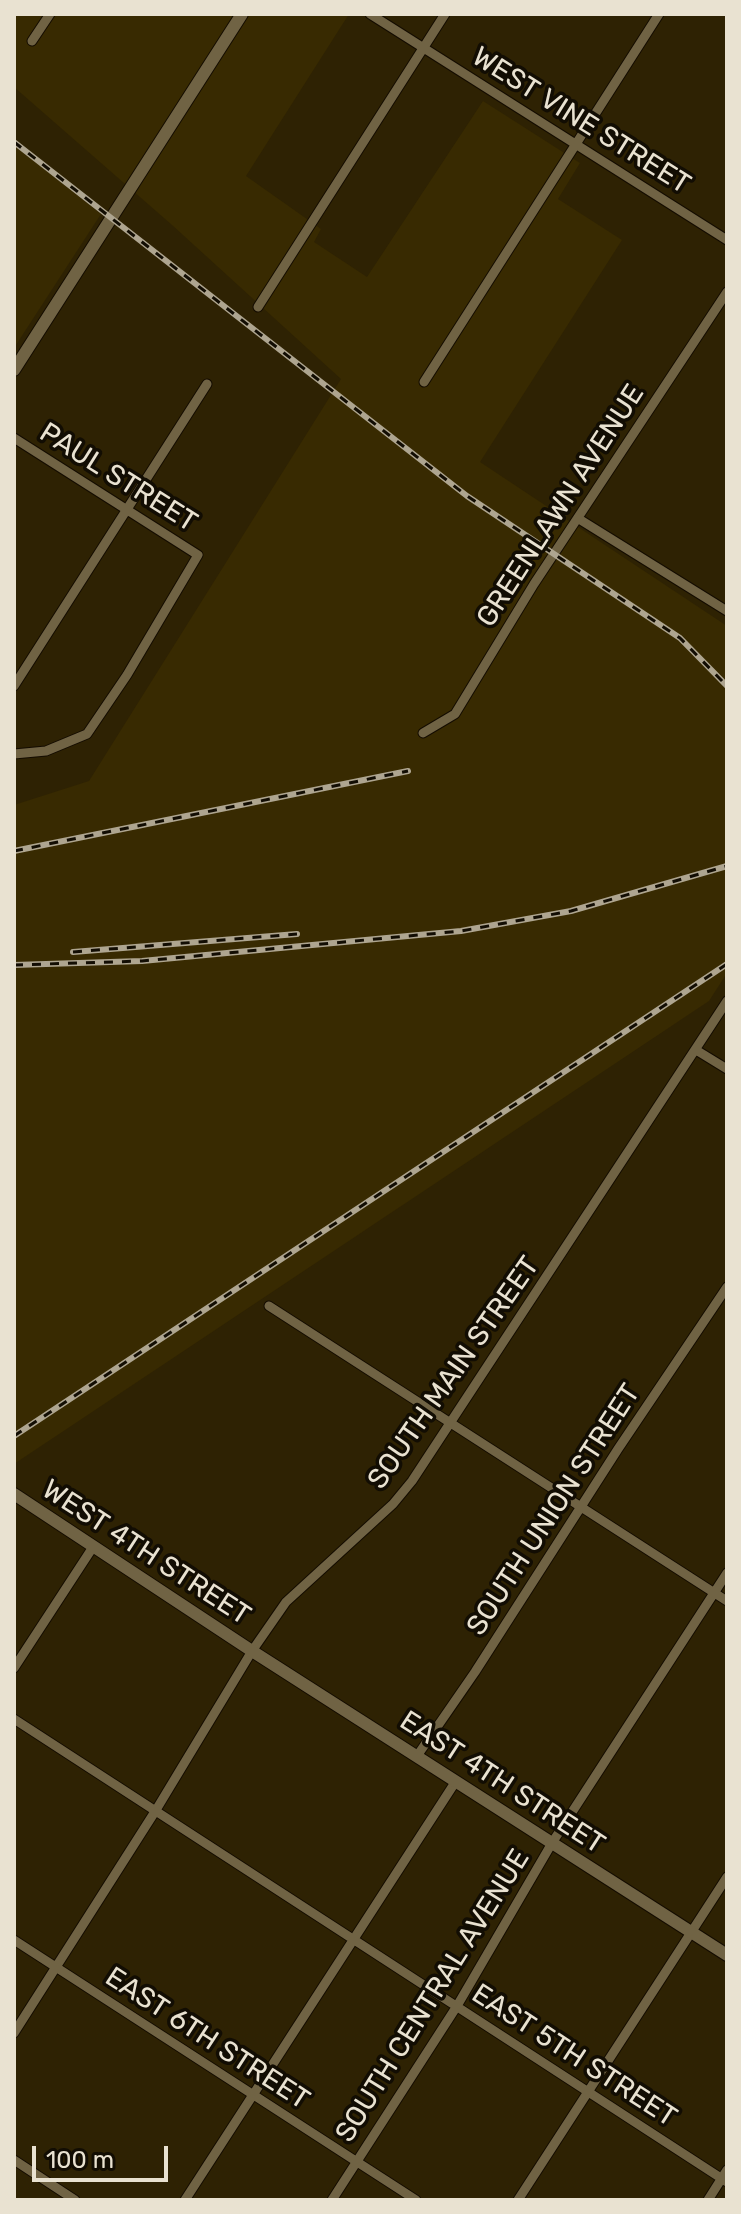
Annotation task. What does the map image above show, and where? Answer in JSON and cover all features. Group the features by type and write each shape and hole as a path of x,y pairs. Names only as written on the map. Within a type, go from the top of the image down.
{"street":[{"path":"32,41 50,14"},
{"path":"14,370 242,14"},
{"name":"WEST VINE STREET","path":"370,14 727,240"},
{"path":"258,307 445,14"},
{"path":"424,382 659,14"},
{"name":"GREENLAWN AVENUE","path":"423,733 455,714 534,584 727,292"},
{"path":"14,686 207,384"},
{"name":"PAUL STREET","path":"14,438 198,555 92,728 82,737 46,751 14,754"},
{"path":"579,519 727,611"},
{"name":"SOUTH MAIN STREET","path":"14,2033 156,1810 252,1651 286,1602 393,1504 412,1481 727,1001"},
{"path":"696,1050 727,1069"},
{"name":"SOUTH UNION STREET","path":"417,1756 727,1287"},
{"path":"269,1306 727,1601"},
{"name":"WEST 4TH STREET","path":"14,1494 252,1651"},
{"path":"14,1668 93,1547"},
{"name":"SOUTH CENTRAL AVENUE","path":"332,2200 457,2006 552,1843 727,1573"},
{"name":"EAST 4TH STREET","path":"252,1651 727,1955"},
{"name":"EAST 5TH STREET","path":"14,1719 725,2177"},
{"path":"185,2200 456,1781"},
{"path":"518,2200 727,1877"},
{"name":"EAST 6TH STREET","path":"14,1940 416,2200"},
{"path":"14,2160 75,2200"},
{"path":"708,2200 725,2177"}],"shaded area":[{"path":"14,14 349,14 246,176 321,229 314,242 367,277 483,101 580,163 558,199 622,240 480,462 727,626 727,973 709,1001 14,1464 14,805 89,781 341,379 14,87"},
{"path":"14,145 101,214 14,348"}],"railway":[{"path":"14,142 467,496 680,638 727,686"},
{"path":"14,851 408,771"},
{"path":"14,965 142,961 461,931 571,911 727,866"},
{"path":"73,952 297,934"},
{"path":"14,1436 727,964"}]}
